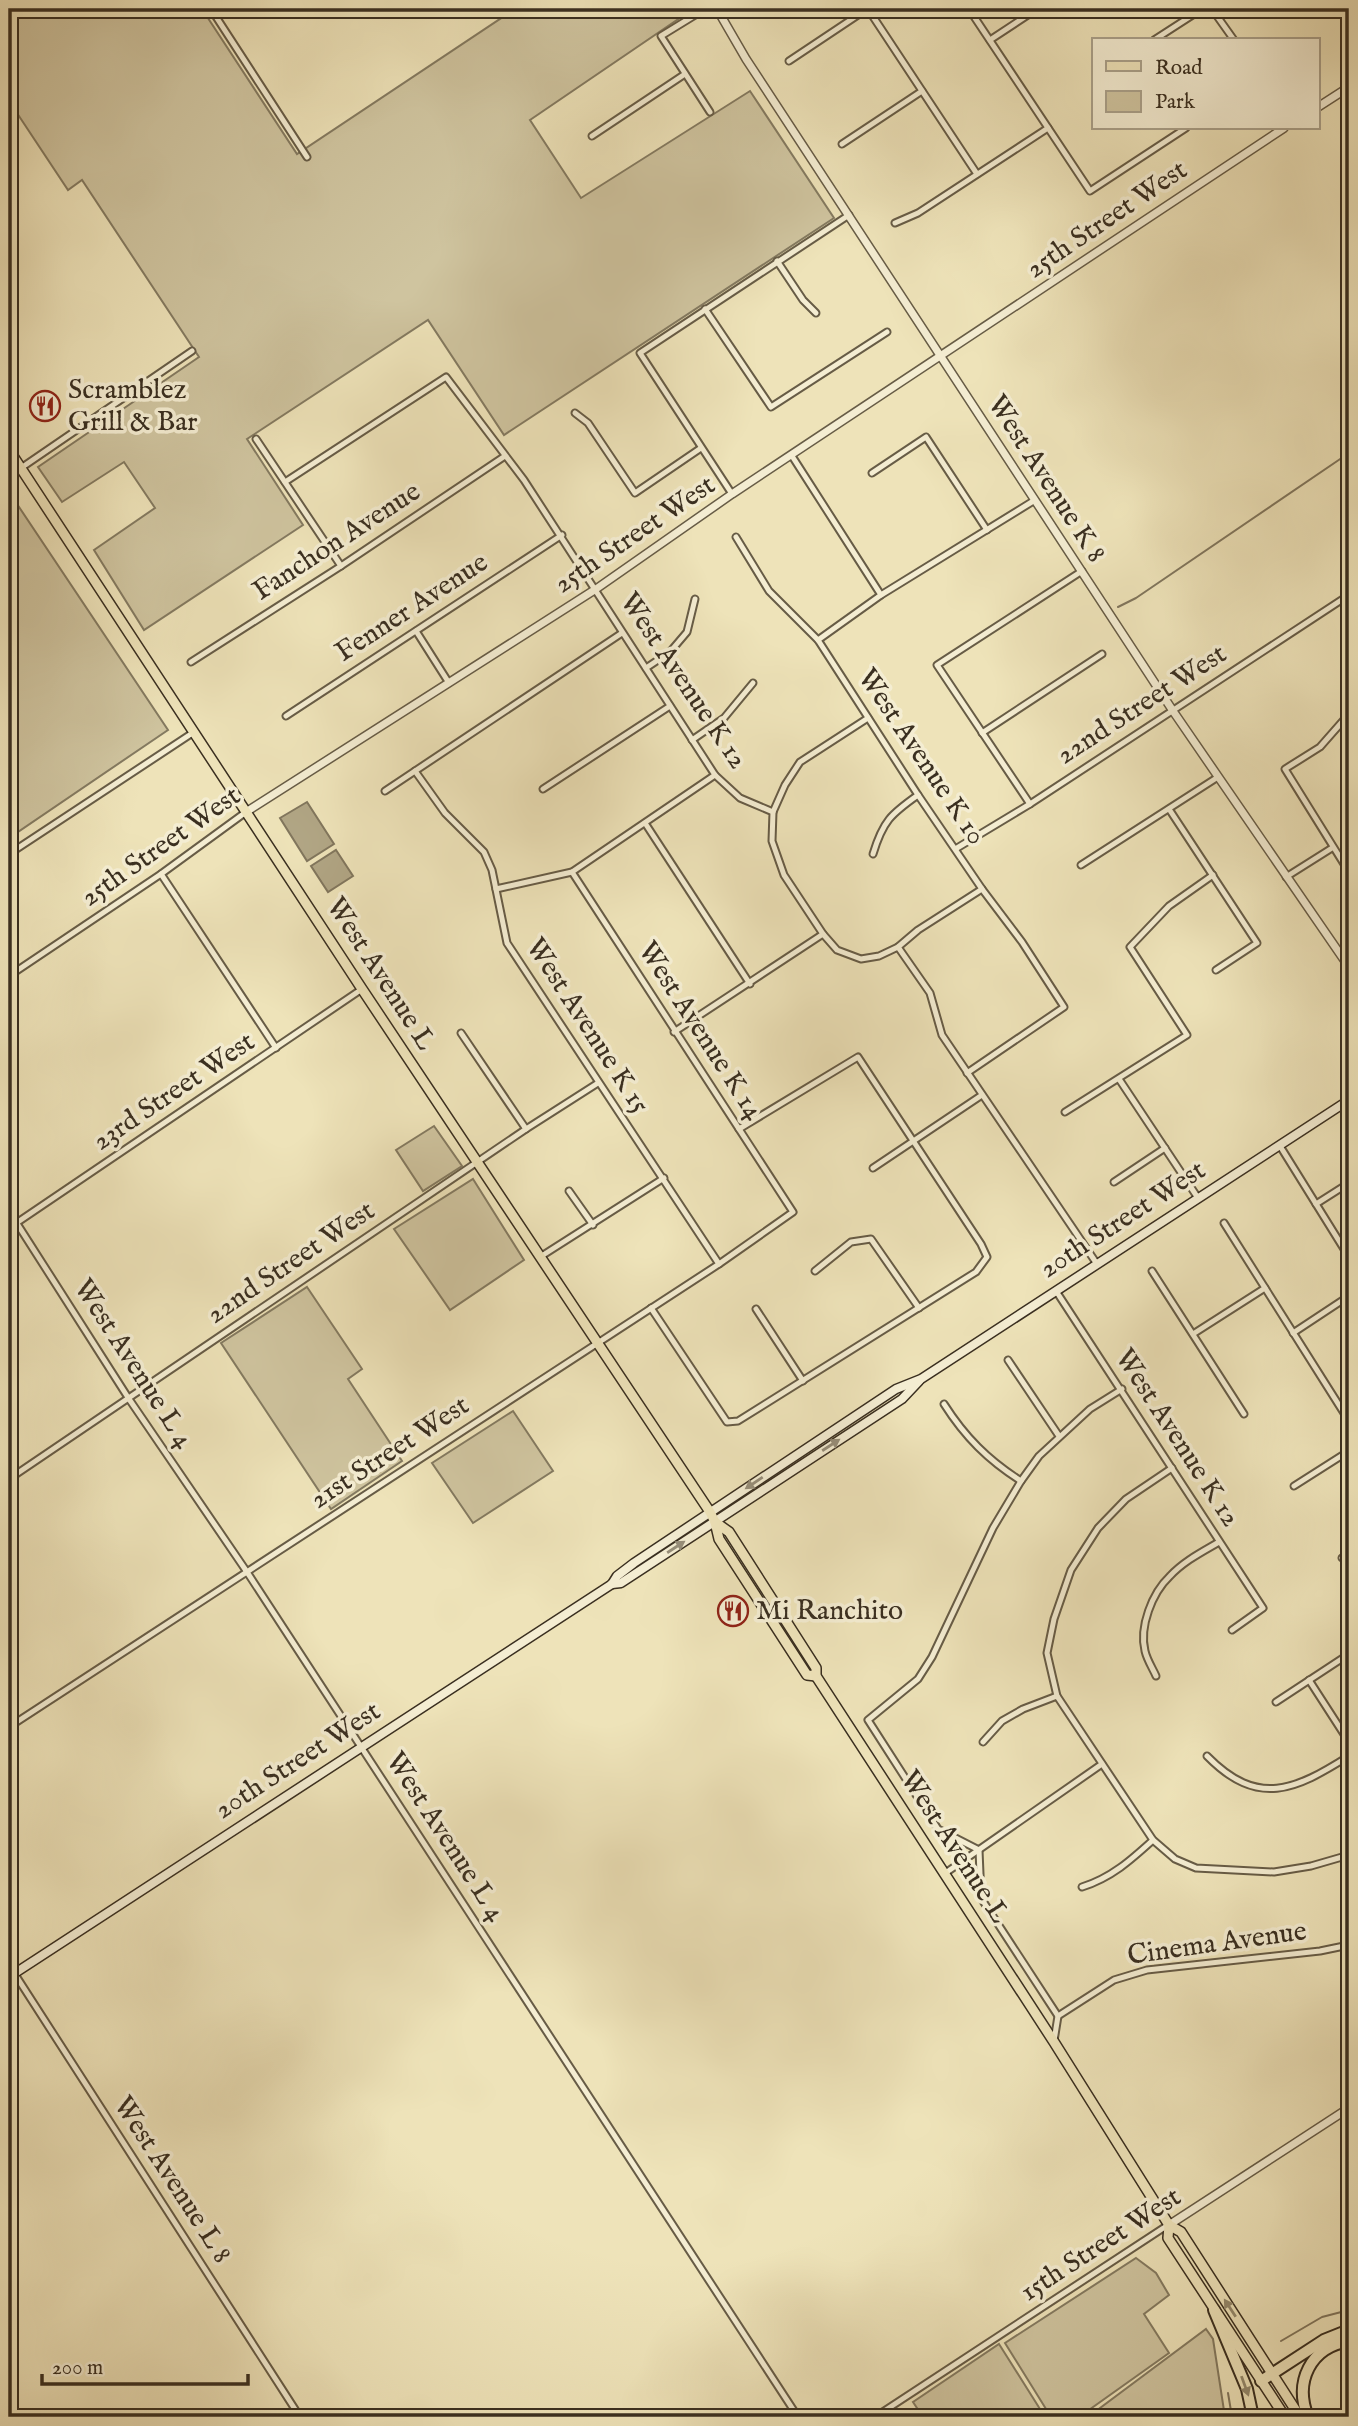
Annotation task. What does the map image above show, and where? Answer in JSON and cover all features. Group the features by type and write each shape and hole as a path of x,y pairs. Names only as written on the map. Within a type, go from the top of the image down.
{"highway":[{"path":"1214,2310 1247,2389 1253,2417"},
{"path":"1261,2381 1324,2340 1349,2329"},
{"path":"1308,2417 1303,2403 1302,2383 1308,2370 1327,2348 1349,2341"}],"main road":[{"name":"West Avenue L","path":"9,450 715,1522 729,1532 816,1668 816,1676 1054,2042 1169,2225 1181,2232 1300,2417"},
{"name":"20th Street West","path":"11,1976 612,1584 617,1576 634,1563 896,1389 921,1379 1349,1100"},
{"name":"20th Street West","path":"612,1584 621,1583 902,1399 921,1379"},
{"name":"West Avenue L","path":"1169,2225 1168,2238 1285,2417"}],"street":[{"path":"211,9 307,157"},
{"path":"705,9 661,36 710,112"},
{"name":"West Avenue K 8","path":"717,9 746,59 940,357 1173,710 1349,967"},
{"path":"789,61 867,9 977,174"},
{"path":"969,9 1090,191 1183,130"},
{"path":"990,40 1037,9"},
{"path":"1157,38 1202,9"},
{"path":"1212,9 1233,38"},
{"path":"593,136 685,74"},
{"path":"1320,106 1349,87"},
{"path":"842,144 922,91"},
{"path":"895,223 918,213 1048,128"},
{"name":"25th Street West","path":"9,976 161,874 246,811 596,589 732,494 792,457 1281,130"},
{"path":"732,494 640,353 849,215"},
{"path":"776,261 803,300 816,313"},
{"path":"705,309 771,407 887,332"},
{"path":"21,468 192,351"},
{"name":"West Avenue K 12","path":"285,482 446,377 562,535 715,775 740,798 773,812"},
{"path":"575,413 588,423 635,493 701,448"},
{"path":"872,473 926,437 987,530"},
{"path":"256,439 341,566"},
{"name":"Fanchon Avenue","path":"191,662 505,456"},
{"path":"792,457 881,595"},
{"path":"818,640 881,595 1035,500"},
{"name":"Fenner Avenue","path":"286,716 562,535"},
{"name":"West Avenue K 10","path":"736,537 769,591 818,640 918,794 957,848 982,889 1022,942 1064,1007 967,1073"},
{"path":"1030,804 937,665 1082,571"},
{"name":"22nd Street West","path":"957,848 1030,804 1349,595"},
{"path":"646,668 670,652 687,632 695,599"},
{"path":"416,631 449,683"},
{"path":"385,791 622,633"},
{"path":"982,733 1102,654"},
{"path":"692,740 724,718 753,683"},
{"path":"543,789 670,706"},
{"path":"1349,714 1320,747 1285,769 1349,872"},
{"path":"868,718 800,762 785,785 773,812 772,841 784,875 823,934 837,950 861,959 879,956 898,947 918,930 982,889"},
{"path":"9,854 194,732"},
{"name":"West Avenue K 15","path":"415,771 445,813 484,852 496,889 507,943 719,1264"},
{"path":"496,889 572,872 715,775"},
{"path":"1081,865 1218,777"},
{"path":"873,854 879,835 891,815 918,794"},
{"path":"1169,809 1257,943 1216,970"},
{"path":"645,823 750,984"},
{"path":"1286,877 1332,848"},
{"name":"West Avenue K 14","path":"572,872 793,1212"},
{"path":"161,874 276,1048"},
{"path":"1065,1112 1187,1035 1130,947 1169,906 1213,875"},
{"path":"674,1032 823,934"},
{"path":"898,947 930,993 942,1035 1097,1264"},
{"name":"23rd Street West","path":"9,1228 362,989"},
{"path":"461,1033 526,1129"},
{"path":"651,1308 727,1422 737,1421 976,1272 987,1257 858,1057 738,1129"},
{"path":"1119,1079 1198,1198"},
{"name":"22nd Street West","path":"9,1479 598,1083"},
{"path":"873,1168 982,1095"},
{"path":"1280,1146 1349,1257"},
{"path":"1114,1182 1165,1149"},
{"path":"540,1257 664,1178"},
{"path":"1316,1204 1349,1183"},
{"path":"569,1191 593,1225"},
{"name":"West Avenue L 4","path":"9,1211 128,1399 362,1746 798,2417"},
{"name":"21st Street West","path":"9,1727 719,1264 793,1212"},
{"path":"1224,1223 1349,1421"},
{"path":"815,1271 852,1242 871,1239 919,1308"},
{"path":"1152,1271 1244,1414"},
{"path":"1193,1334 1265,1288"},
{"name":"West Avenue K 12","path":"1056,1291 1264,1608 1232,1630"},
{"path":"1293,1333 1349,1296"},
{"path":"756,1309 803,1381"},
{"path":"1008,1360 1059,1436"},
{"path":"944,1404 961,1431 981,1452 1021,1480 1059,1436 1090,1409 1122,1389"},
{"path":"1294,1486 1349,1451"},
{"path":"1172,1468 1126,1499 1098,1528 1071,1570 1054,1619 1047,1653 1057,1696 1153,1840 1175,1859 1196,1868 1274,1872 1311,1866 1349,1855"},
{"name":"West Avenue L","path":"1021,1480 993,1528 932,1657 918,1679 868,1720 938,1829 978,1850 981,1898 1058,2016"},
{"path":"1156,1676 1145,1652 1144,1629 1149,1610 1168,1577 1186,1562 1219,1542"},
{"path":"1342,1558 1349,1553"},
{"path":"1276,1702 1349,1654"},
{"path":"1309,1680 1349,1742"},
{"path":"983,1742 1002,1721 1023,1709 1057,1696"},
{"path":"1207,1756 1223,1772 1239,1782 1278,1788 1312,1779 1349,1756"},
{"path":"944,1874 1102,1763"},
{"path":"1082,1887 1098,1882 1125,1866 1153,1840"},
{"name":"Cinema Avenue","path":"1058,2016 1114,1980 1147,1970 1320,1951 1349,1945"},
{"name":"West Avenue L 8","path":"9,1965 11,1976 300,2417"},
{"path":"1054,2042 1058,2016"},
{"name":"15th Street West","path":"876,2417 1349,2108"}],"green space":[{"path":"9,9 202,9 297,154 515,9 693,9 530,120 581,198 750,91 834,218 504,435 428,320 247,439 303,525 144,630 94,550 155,508 124,462 62,502 38,467 199,357 82,180 68,190 9,101"},
{"path":"9,492 168,730 9,838"},
{"path":"434,1126 462,1166 423,1191 396,1150"},
{"path":"473,1179 524,1260 450,1310 394,1229"},
{"path":"307,1287 362,1369 348,1379 402,1461 331,1509 221,1343"},
{"path":"513,1411 553,1471 473,1523 432,1463"},
{"path":"1136,2258 1156,2273 1169,2295 1144,2314 1169,2353 1079,2417 1051,2417 1005,2343"},
{"path":"1206,2329 1213,2339 1225,2417 1088,2417"},
{"path":"999,2344 1045,2417 923,2417 913,2402"}],"shaded area":[{"path":"307,802 334,844 307,861 280,818"},
{"path":"336,850 353,876 328,892 311,866"}],"waterway":[{"path":"1118,607 1136,598 1349,453"},
{"path":"1281,2341 1322,2317 1349,2310"},
{"path":"1228,2393 1232,2417"}],"place":[{"name":"Scramblez Grill & Bar","path":"45,406"},
{"name":"Mi Ranchito","path":"733,1611"}]}
